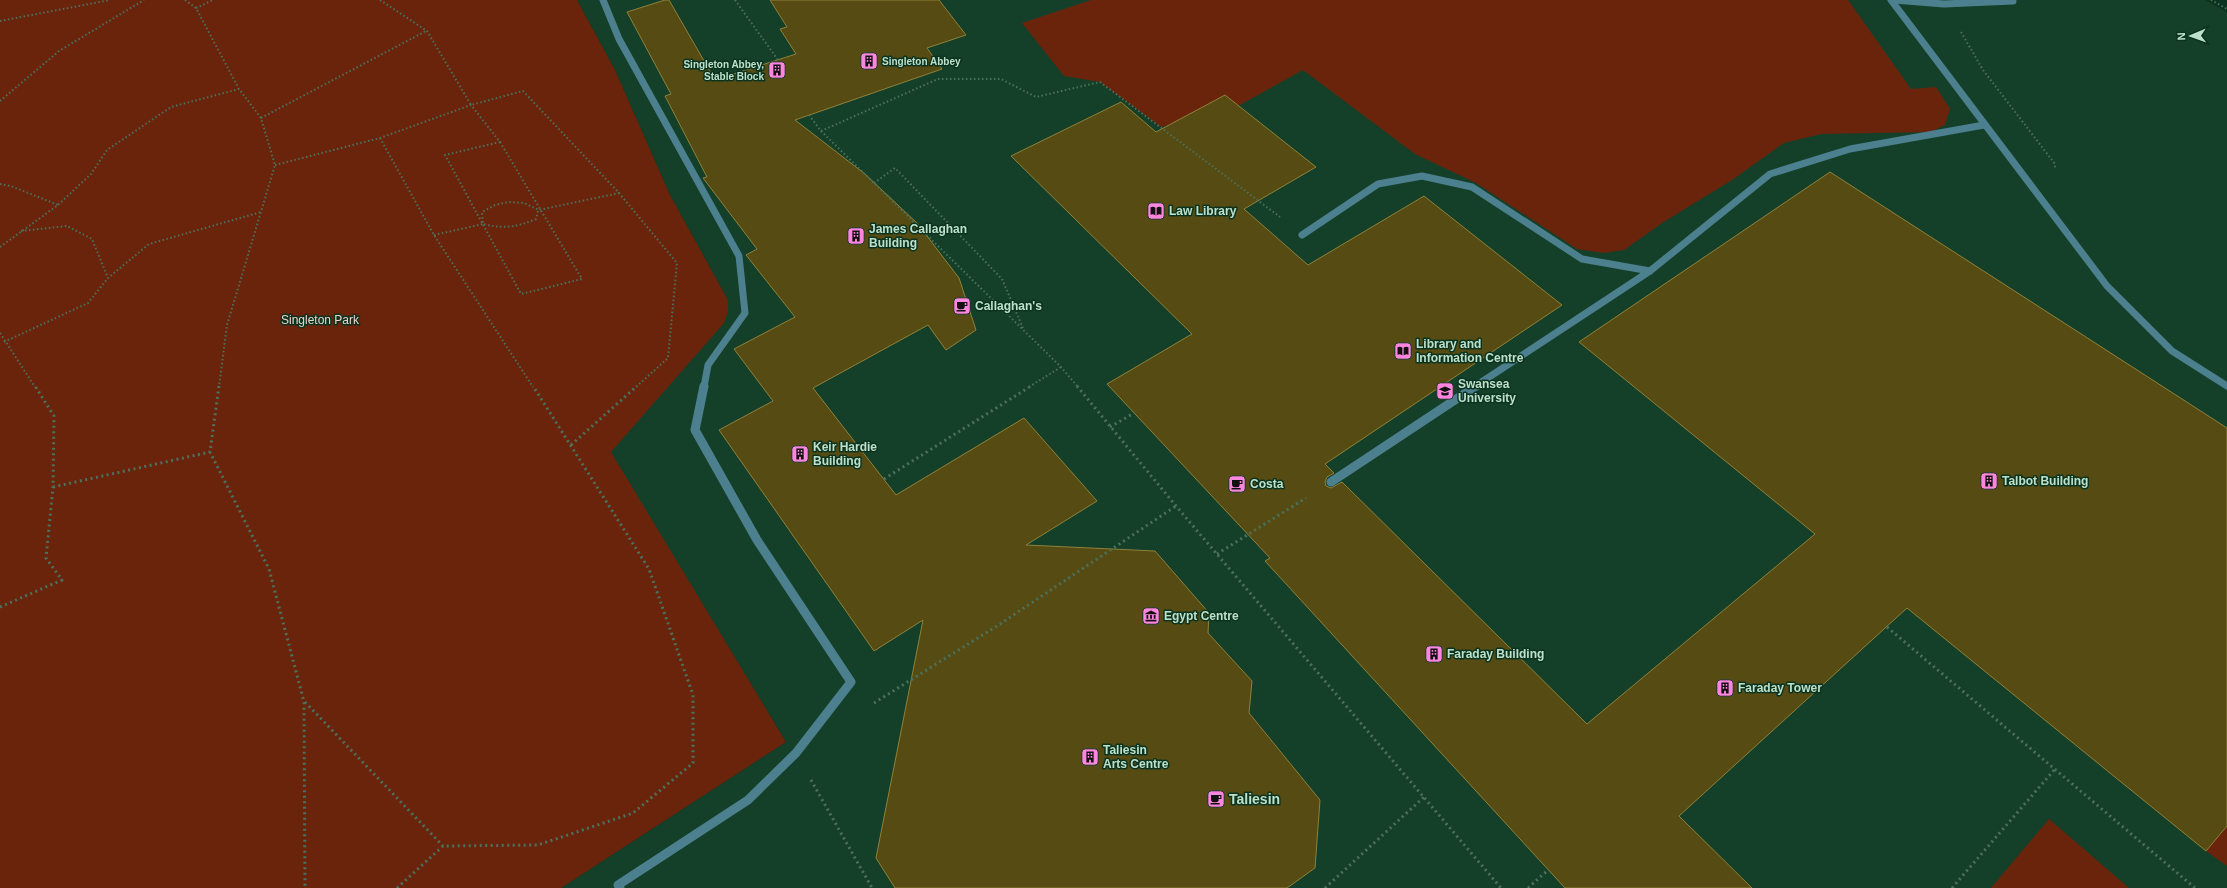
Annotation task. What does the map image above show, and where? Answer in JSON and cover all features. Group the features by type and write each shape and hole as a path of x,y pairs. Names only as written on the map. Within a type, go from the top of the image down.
{"lane":[{"path":"603,0 619,39 738,256 745,313 708,365 695,430 758,540 851,682 796,753 748,800 617,887"},
{"path":"1893,0 1944,4 2013,1"},
{"path":"1893,0 1984,125 2107,286 2172,352 2227,386"},
{"path":"1331,482 1650,271 1770,174 1850,149 1984,125"},
{"path":"1302,235 1378,184 1422,176 1472,187 1582,259 1650,271"}],"path":[{"path":"0,21 110,0"},
{"path":"0,101 59,52 144,0"},
{"path":"185,0 196,8 239,89 260,118 274,165 227,324 210,452 268,568 304,702 305,888"},
{"path":"196,8 213,0"},
{"path":"380,0 427,31 471,105 500,142 538,210 582,279 520,294 445,155 500,142"},
{"path":"735,0 778,60"},
{"path":"2211,0 2227,8"},
{"path":"260,118 427,31"},
{"path":"821,131 938,79 1001,79 1036,97 1100,82 1262,201 1302,235"},
{"path":"0,247 58,205 91,174 107,150 171,107 239,89"},
{"path":"274,165 380,138 471,105 523,91 619,193 676,263 668,358 571,445"},
{"path":"809,115 821,131 1061,367 1110,428 1501,888"},
{"path":"380,138 434,235 571,445 649,569 693,695 693,763 633,813 538,845 443,846 397,888"},
{"path":"874,183 894,168 1002,279 1024,330"},
{"path":"0,184 11,186 58,205"},
{"path":"483,224 482,212 495,205 508,202 524,203 538,210 619,193"},
{"path":"434,235 483,224 495,228 524,225 536,219 538,210"},
{"path":"4,342 88,303 108,278 149,244 261,212"},
{"path":"19,232 67,226 92,239 108,278"},
{"path":"0,333 4,342 54,416 53,487 46,558 62,580 0,607"},
{"path":"884,479 1061,367"},
{"path":"1110,428 1134,414"},
{"path":"53,487 210,452"},
{"path":"1217,554 1331,482"},
{"path":"868,707 1000,624 1176,506"},
{"path":"1887,627 2195,888"},
{"path":"304,702 443,846"},
{"path":"796,753 872,888"},
{"path":"1952,888 2055,769"},
{"path":"1325,888 1424,797"},
{"path":"1528,888 1548,870"}],"shaded area":[{"name":"Swansea University","path":"577,0 2205,0 2227,12 2227,888 561,888 786,742 610,452 723,323 728,312 728,300 670,195 615,70"}],"green space":[{"name":"Singleton Park","path":"0,0 577,0 615,70 670,195 728,300 728,312 724,323 611,452 786,742 561,888 0,888"},
{"path":"1091,0 1848,0 1911,89 1936,87 1950,109 1945,125 1931,132 1821,134 1784,143 1732,180 1662,223 1624,250 1603,253 1577,249 1476,183 1415,154 1303,70 1238,106 1161,127 1100,82 1064,76 1022,23"},
{"path":"2049,819 2129,888 1991,888"},
{"path":"2227,826 2227,866 2206,851"}],"building":[{"path":"669,0 715,80 796,54 780,29 787,27 770,0 939,0 966,35 927,48 942,69 795,120 865,174 917,223 959,278 976,330 946,350 928,325 813,388 896,495 1024,418 1097,501 1026,545 1155,551 1209,613 1208,633 1252,681 1249,713 1320,800 1315,868 1287,888 895,888 876,858 923,620 874,651 719,430 773,401 734,349 795,317 746,255 757,249 703,178 707,177 665,96 671,94 627,12"},
{"path":"1225,95 1316,167 1244,209 1308,265 1424,196 1562,305 1325,464 1334,473 1327,477 1325,482 1326,486 1331,488 1342,482 1587,724 1815,534 1579,342 1830,172 2227,428 2227,826 2206,851 1907,608 1679,816 1752,888 1565,888 1265,561 1270,558 1107,384 1192,334 1011,156 1121,102 1156,132"}],"place":[{"name":"Singleton Abbey","path":"869,61"},
{"name":"Singleton Abbey, Stable Block","path":"777,70"},
{"name":"Law Library","path":"1156,211"},
{"name":"James Callaghan Building","path":"856,236"},
{"name":"Callaghan's","path":"962,306"},
{"name":"Library and Information Centre","path":"1403,351"},
{"name":"Swansea University","path":"1445,391"},
{"name":"Keir Hardie Building","path":"800,454"},
{"name":"Talbot Building","path":"1989,481"},
{"name":"Costa","path":"1237,484"},
{"name":"Egypt Centre","path":"1151,616"},
{"name":"Faraday Building","path":"1434,654"},
{"name":"Faraday Tower","path":"1725,688"},
{"name":"Taliesin Arts Centre","path":"1090,757"},
{"name":"Taliesin","path":"1216,799"}]}
